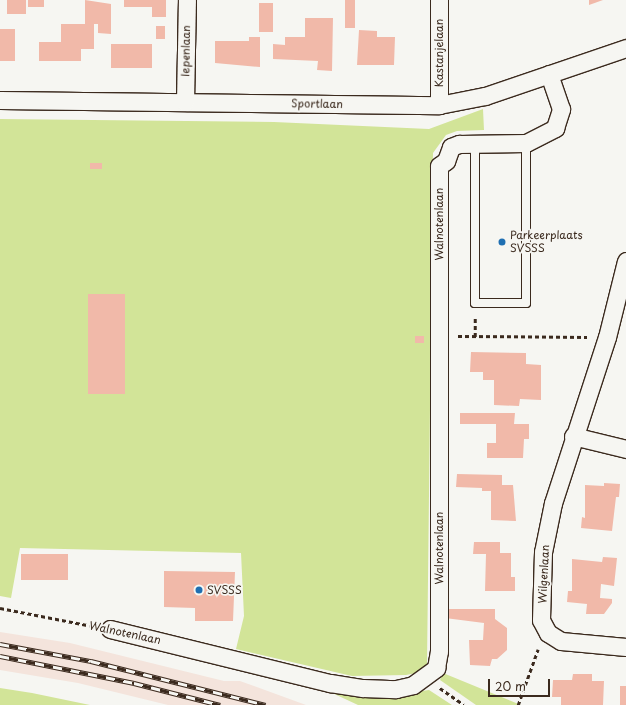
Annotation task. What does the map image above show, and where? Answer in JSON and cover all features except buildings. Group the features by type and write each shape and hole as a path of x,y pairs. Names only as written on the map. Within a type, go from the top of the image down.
{"street":[{"name":"Iepenlaan","path":"185,102 187,0"},
{"name":"Kastanjelaan","path":"439,0 439,105"},
{"name":"Sportlaan","path":"0,100 439,105 485,96 626,48"},
{"name":"Walnotenlaan","path":"110,629 330,683 396,689 413,685 427,678 436,668 439,651 439,166 446,161 451,147 475,144 526,143 555,128 561,109 549,74"},
{"name":"Wilgenlaan","path":"548,633 541,620 543,552 553,503 573,436 607,337 626,261"},
{"path":"573,436 626,448"},
{"path":"548,633 561,641 626,647"}],"lane":[{"path":"475,144 475,303 526,304 526,143"}],"path":[{"path":"475,303 475,337"},
{"path":"438,336 607,337"},
{"name":"Walnotenlaan","path":"0,608 110,629"},
{"path":"518,705 540,646 548,633"},
{"path":"427,678 464,705"}],"shaded area":[{"path":"0,632 70,643 224,681 240,681 306,705 168,705 78,683 0,670"}],"green space":[{"path":"483,109 484,130 457,131 446,135 433,153 427,665 421,672 406,675 352,676 236,649 244,616 241,553 20,548 11,598 0,596 0,119 274,122 429,129"},
{"path":"443,673 521,705 476,705 440,680"},
{"path":"0,688 32,693 90,705 0,705"},
{"path":"429,690 452,705 358,705 330,692 387,696"}],"railway":[{"path":"0,644 91,661 266,705"},
{"path":"0,656 134,683 220,705"}],"place":[{"name":"Parkeerplaats SVSSS","path":"502,242"},
{"name":"SVSSS","path":"199,590"}]}
